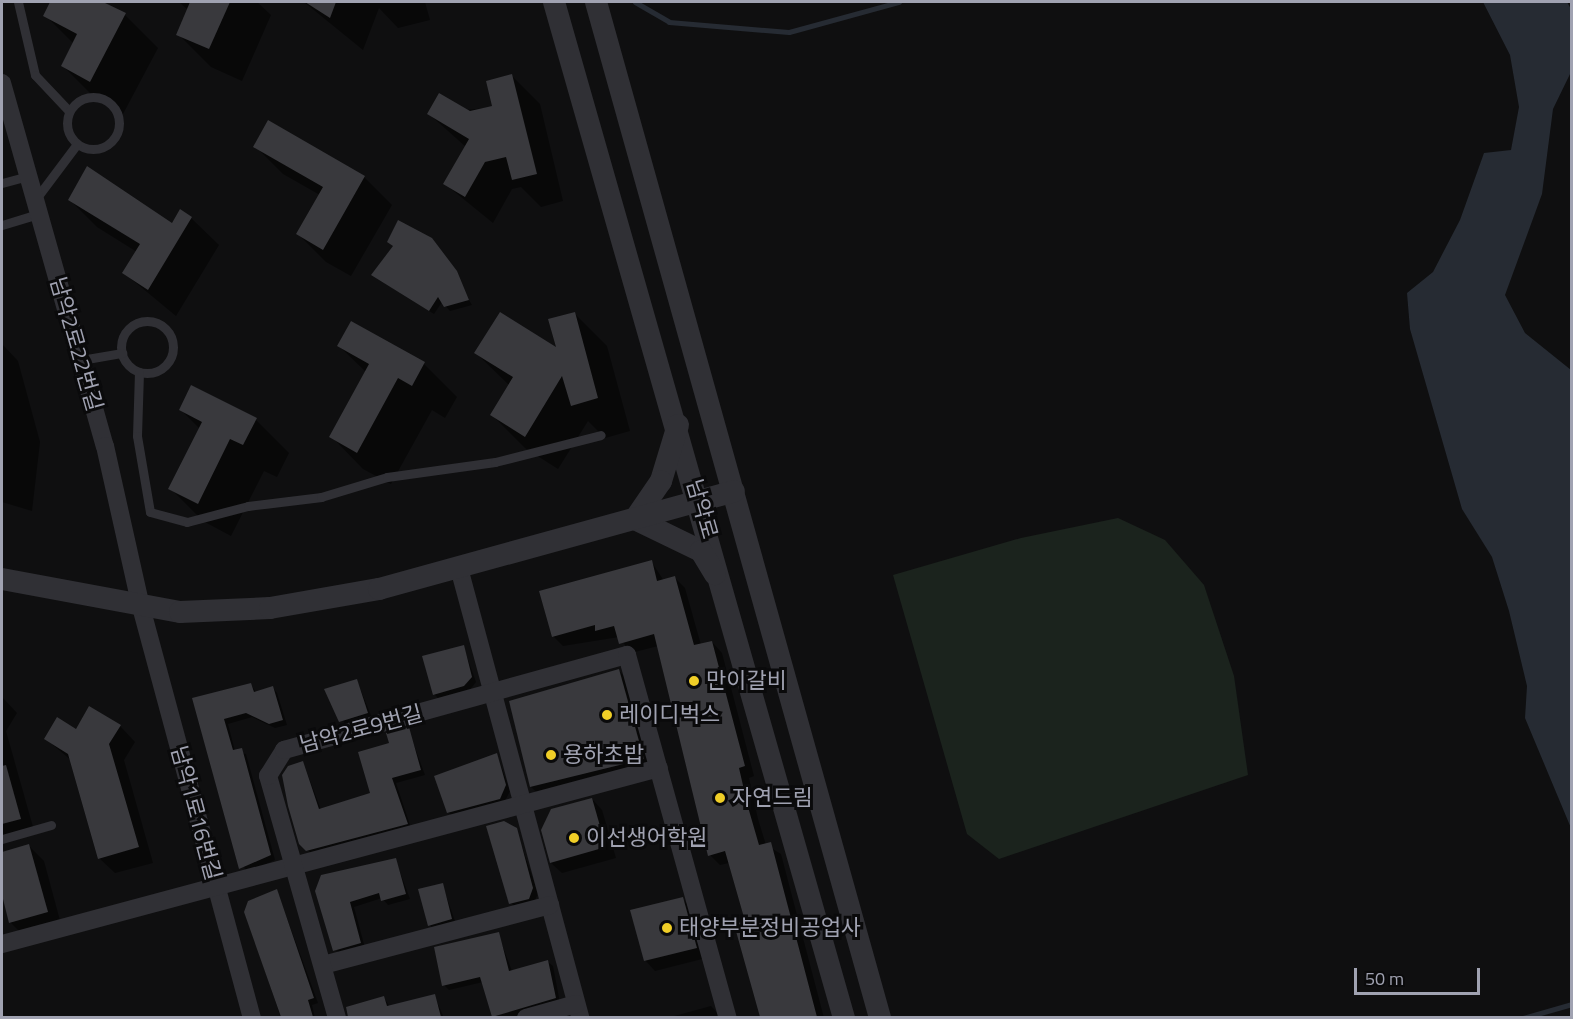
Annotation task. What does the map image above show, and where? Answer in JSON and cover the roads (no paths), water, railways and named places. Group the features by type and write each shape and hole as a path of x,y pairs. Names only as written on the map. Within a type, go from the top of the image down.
{"street":[{"name":"남악로","path":"554,2 726,591 844,1017"},
{"name":"남악로","path":"596,2 880,1017"},
{"name":"남악2로22번길","path":"2,83 81,360 141,607"},
{"path":"635,519 661,481 678,424"},
{"path":"2,579 141,607 208,612 270,608 368,592 734,491"},
{"path":"635,519 701,551 726,591"},
{"path":"459,568 578,1011 526,1017"},
{"name":"남악1로16번길","path":"141,607 252,1017"},
{"name":"남악2로9번길","path":"337,1017 297,869 268,776 284,750 627,655 728,1017"},
{"path":"2,944 215,885 297,869 523,808 659,768"},
{"path":"323,965 550,905"}],"lane":[{"path":"18,2 35,75 69,111"},
{"path":"97,96 112,105 119,120 115,137 102,147 77,144 67,129 69,111 80,99 97,96"},
{"path":"2,225 37,207 77,144"},
{"path":"2,183 28,176"},
{"path":"139,372 164,366 172,350 168,333 154,322 136,323 124,335 122,353 139,372 137,436 150,512 187,522 248,506 321,497 387,477 495,462 601,435"},
{"path":"81,360 122,353"},
{"path":"2,839 51,825"}],"waterway":[{"path":"635,2 669,22 789,32 899,2"},
{"path":"1523,1018 1572,1004"}],"place":[{"name":"만이갈비","path":"694,681"},
{"name":"레이디벅스","path":"607,715"},
{"name":"용하초밥","path":"551,755"},
{"name":"자연드림","path":"720,798"},
{"name":"이선생어학원","path":"574,838"},
{"name":"태양부분정비공업사","path":"667,928"}]}
